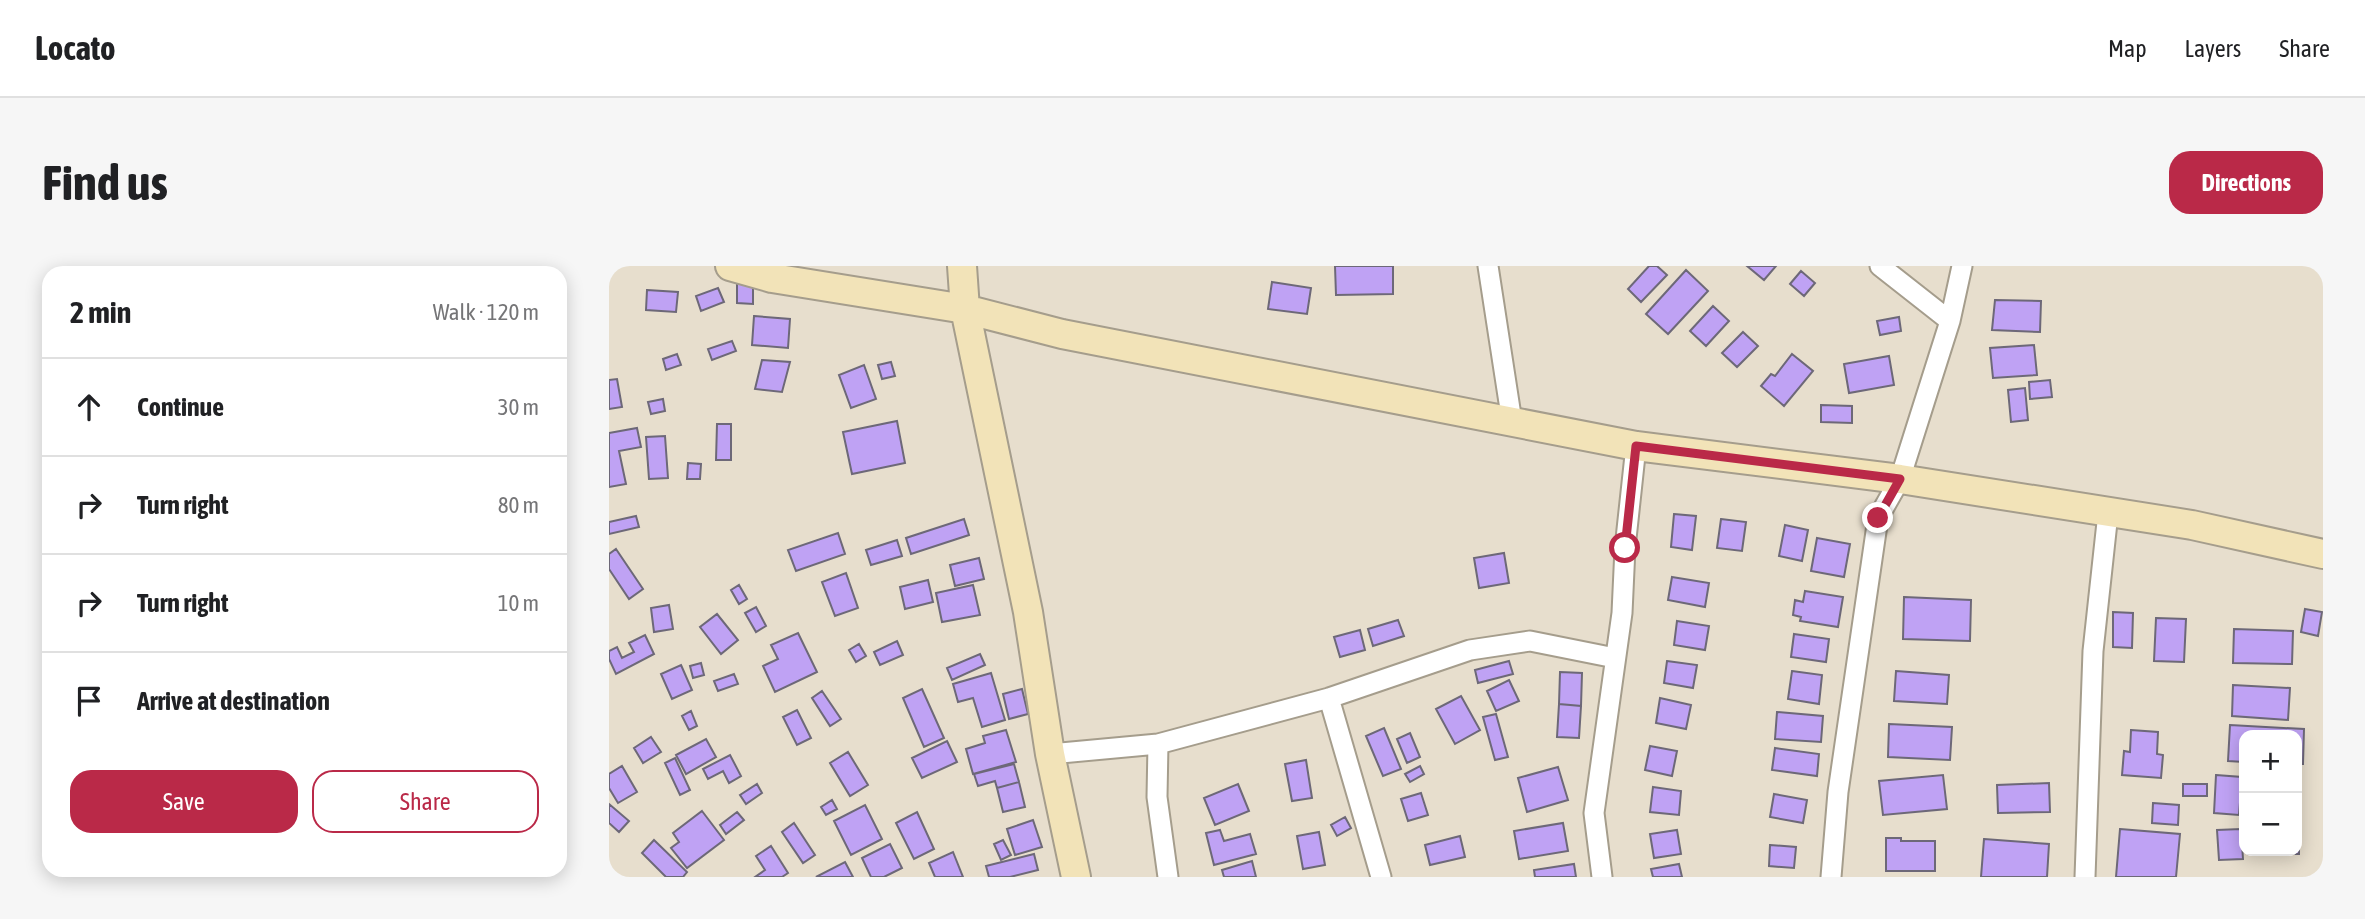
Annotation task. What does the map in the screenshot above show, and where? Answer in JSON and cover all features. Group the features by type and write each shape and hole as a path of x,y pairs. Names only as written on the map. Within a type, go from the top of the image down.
{"street":[{"path":"730,266 772,278 965,309 1062,334 1636,446 1900,479 2192,525 2323,555"},
{"path":"962,266 965,309 1028,612 1050,754 1076,877"},
{"path":"1488,266 1513,422"},
{"path":"1879,266 1950,321"},
{"path":"1832,877 1838,792 1878,518 1900,479 1950,321 1962,266"},
{"path":"1602,877 1594,813 1622,613 1625,548 1636,446"},
{"path":"2085,877 2094,651 2108,513"},
{"path":"1050,754 1158,744 1329,698 1470,650 1530,641 1615,658"},
{"path":"1329,698 1381,877"},
{"path":"1158,744 1157,797 1168,877"}],"building":[{"path":"1335,266 1393,266 1393,294 1336,295"},
{"path":"1649,266 1657,266 1667,275 1641,302 1628,289"},
{"path":"1747,266 1776,266 1764,280"},
{"path":"1686,270 1708,291 1668,334 1646,314"},
{"path":"1801,271 1815,283 1804,296 1790,284"},
{"path":"737,276 753,277 753,304 737,303"},
{"path":"1272,282 1311,288 1307,314 1268,309"},
{"path":"718,288 724,302 701,311 696,296"},
{"path":"647,290 678,292 676,312 646,310"},
{"path":"1995,300 2041,301 2040,332 1992,330"},
{"path":"1713,306 1729,321 1706,346 1690,331"},
{"path":"754,316 790,319 788,348 752,345"},
{"path":"1899,317 1901,331 1880,335 1877,321"},
{"path":"1743,332 1758,346 1737,367 1722,353"},
{"path":"732,341 736,351 712,360 708,349"},
{"path":"2034,345 2037,375 1993,378 1990,348"},
{"path":"677,354 681,365 666,370 663,359"},
{"path":"1792,354 1813,371 1784,406 1761,386 1771,374 1775,376"},
{"path":"1889,356 1894,385 1849,393 1844,364"},
{"path":"762,360 790,362 782,392 755,389"},
{"path":"891,362 895,376 882,379 878,365"},
{"path":"864,365 876,399 851,408 839,375"},
{"path":"617,379 622,407 609,409 609,380"},
{"path":"2050,380 2052,397 2030,399 2029,382"},
{"path":"2025,388 2028,420 2011,422 2008,390"},
{"path":"663,399 665,411 651,414 648,402"},
{"path":"1821,405 1852,406 1852,423 1821,422"},
{"path":"897,421 905,463 852,474 843,432"},
{"path":"717,424 731,424 731,460 716,460"},
{"path":"637,428 641,447 619,451 626,484 609,487 609,433"},
{"path":"665,436 668,478 649,479 646,437"},
{"path":"688,463 701,464 700,479 687,479"},
{"path":"1674,514 1696,516 1692,550 1671,547"},
{"path":"636,516 639,527 609,534 609,522"},
{"path":"964,519 969,535 911,554 906,538"},
{"path":"1721,519 1746,522 1742,551 1717,548"},
{"path":"1785,525 1808,530 1802,561 1779,556"},
{"path":"838,533 845,554 796,571 788,550"},
{"path":"1817,538 1850,544 1844,577 1811,571"},
{"path":"897,540 902,556 871,565 866,550"},
{"path":"616,549 643,589 629,599 609,569 609,554"},
{"path":"1504,553 1509,583 1479,588 1474,558"},
{"path":"979,558 984,579 955,586 950,565"},
{"path":"846,573 858,608 835,616 822,582"},
{"path":"1672,577 1709,583 1705,607 1668,600"},
{"path":"928,580 933,602 905,609 900,587"},
{"path":"739,585 747,599 739,604 731,590"},
{"path":"973,585 980,615 942,622 936,593"},
{"path":"1805,591 1843,597 1838,627 1800,621 1801,617 1793,615 1795,600 1803,602"},
{"path":"1904,597 1971,600 1970,641 1903,639"},
{"path":"669,605 673,629 654,632 651,608"},
{"path":"756,607 766,626 756,632 745,613"},
{"path":"2305,609 2322,612 2318,636 2301,632"},
{"path":"2113,612 2133,613 2132,648 2113,647"},
{"path":"717,614 738,640 721,654 700,627"},
{"path":"2156,618 2186,619 2184,662 2154,661"},
{"path":"1398,620 1404,636 1373,646 1368,629"},
{"path":"1677,621 1709,626 1705,650 1674,645"},
{"path":"2234,629 2293,631 2292,664 2233,663"},
{"path":"1360,630 1365,650 1340,657 1334,637"},
{"path":"798,633 817,672 775,692 763,666 778,659 771,645"},
{"path":"1794,634 1829,639 1826,662 1791,657"},
{"path":"645,635 654,654 616,674 609,659 609,651 617,647 622,658 634,652 629,643"},
{"path":"897,641 903,655 880,665 874,652"},
{"path":"859,644 866,656 856,662 849,650"},
{"path":"980,654 985,665 952,680 947,668"},
{"path":"1509,661 1513,674 1478,683 1475,670"},
{"path":"1667,661 1697,665 1693,688 1664,683"},
{"path":"701,663 704,675 693,678 690,666"},
{"path":"681,665 692,690 672,699 661,674"},
{"path":"1792,671 1822,675 1819,704 1788,699"},
{"path":"1896,671 1949,675 1947,704 1894,701"},
{"path":"1560,672 1582,673 1581,706 1559,704"},
{"path":"991,673 1005,720 982,727 973,698 958,702 953,684"},
{"path":"734,674 738,684 718,691 714,681"},
{"path":"1509,680 1519,701 1496,711 1487,691"},
{"path":"2233,685 2290,688 2288,720 2232,716"},
{"path":"922,689 944,738 924,747 903,698"},
{"path":"1022,689 1028,714 1009,719 1003,694"},
{"path":"822,691 841,719 830,726 812,698"},
{"path":"1461,696 1480,730 1455,744 1436,709"},
{"path":"1660,698 1691,705 1686,729 1656,723"},
{"path":"1559,704 1581,706 1579,738 1557,737"},
{"path":"797,710 811,738 797,745 783,717"},
{"path":"691,711 697,726 689,730 682,716"},
{"path":"1777,712 1823,716 1821,742 1775,739"},
{"path":"1496,714 1508,757 1495,760 1483,717"},
{"path":"1889,724 1952,727 1950,760 1888,757"},
{"path":"2230,725 2304,729 2303,764 2302,730 2239,730 2239,762 2228,761"},
{"path":"1384,728 1401,769 1383,776 1366,736"},
{"path":"1006,730 1016,762 973,774 966,749 985,743 983,736"},
{"path":"2131,730 2158,732 2157,754 2163,755 2161,778 2122,775 2124,751 2130,752"},
{"path":"1410,733 1420,757 1407,763 1397,739"},
{"path":"651,737 661,752 643,763 634,748"},
{"path":"706,739 716,757 686,774 676,755"},
{"path":"947,741 957,762 922,778 912,758"},
{"path":"1650,746 1677,751 1672,776 1645,770"},
{"path":"1775,748 1819,754 1817,776 1772,770"},
{"path":"848,752 868,785 850,796 830,763"},
{"path":"730,755 741,776 729,783 723,771 708,779 703,769"},
{"path":"675,758 690,790 680,795 665,763"},
{"path":"1306,760 1312,798 1292,801 1285,764"},
{"path":"1014,764 1019,782 997,788 995,781 978,786 974,774"},
{"path":"622,766 637,792 618,803 609,788 609,774"},
{"path":"1420,766 1424,774 1410,782 1405,774"},
{"path":"1558,767 1568,800 1527,812 1518,778"},
{"path":"1943,775 1947,809 1883,815 1879,781"},
{"path":"2216,775 2239,777 2239,815 2214,813"},
{"path":"1019,782 1025,807 1003,812 997,788"},
{"path":"2049,783 2050,812 1998,813 1997,785"},
{"path":"757,784 762,793 746,804 740,795"},
{"path":"1238,784 1249,811 1215,825 1204,798"},
{"path":"2183,784 2207,784 2207,796 2183,796"},
{"path":"1653,787 1681,791 1679,815 1650,812"},
{"path":"1421,793 1428,815 1408,821 1401,799"},
{"path":"1774,794 1807,800 1803,823 1770,817"},
{"path":"832,800 837,809 826,815 821,807"},
{"path":"2153,803 2179,805 2178,825 2152,823"},
{"path":"609,804 629,821 619,832 609,823"},
{"path":"865,805 882,839 851,855 834,821"},
{"path":"702,811 724,840 687,868 671,848 679,842 673,833"},
{"path":"737,812 744,820 726,834 720,825"},
{"path":"917,812 934,849 914,859 896,823"},
{"path":"1345,817 1351,828 1337,836 1331,825"},
{"path":"1033,820 1042,847 1015,855 1007,829"},
{"path":"794,823 815,855 803,863 782,832"},
{"path":"1563,823 1568,851 1519,859 1514,831"},
{"path":"2120,829 2180,834 2176,877 2116,877"},
{"path":"2239,829 2239,856 2243,856 2243,859 2219,860 2217,830"},
{"path":"1220,830 1224,841 1250,834 1256,854 1214,865 1206,833"},
{"path":"1677,830 1681,854 1654,858 1650,834"},
{"path":"1319,832 1325,865 1303,869 1297,836"},
{"path":"1460,836 1465,857 1430,865 1425,845"},
{"path":"1886,838 1935,841 1935,871 1886,871"},
{"path":"1984,839 2049,844 2047,877 1981,877"},
{"path":"654,840 687,872 683,877 666,877 642,853"},
{"path":"1003,840 1011,855 1001,860 994,844"},
{"path":"890,844 902,868 884,877 871,877 862,858"},
{"path":"1770,845 1796,847 1794,868 1769,866"},
{"path":"771,846 788,873 782,877 755,877 765,870 756,856"},
{"path":"953,852 963,877 935,877 929,863"},
{"path":"1034,854 1038,870 1010,877 989,877 986,866"},
{"path":"1252,861 1256,877 1224,877 1222,870"},
{"path":"845,862 853,877 816,877"},
{"path":"1574,864 1576,877 1535,877 1534,870"},
{"path":"1679,864 1682,877 1653,877 1651,869"}],"route":[{"path":"1625,548 1636,446 1900,479 1878,518"}]}
